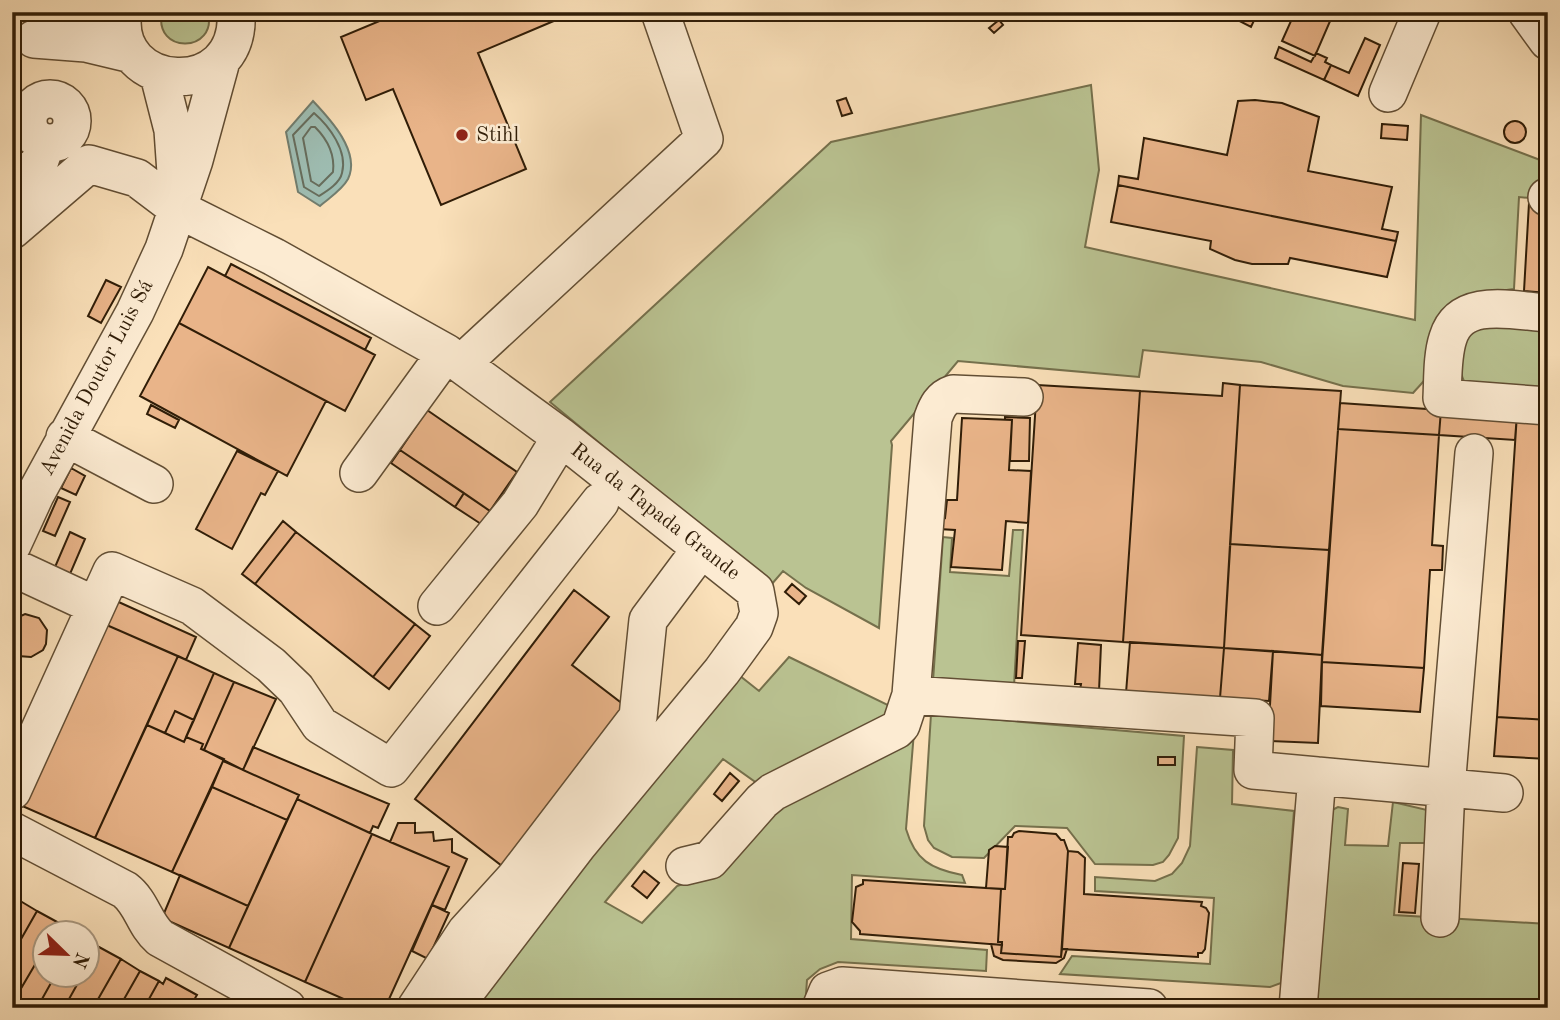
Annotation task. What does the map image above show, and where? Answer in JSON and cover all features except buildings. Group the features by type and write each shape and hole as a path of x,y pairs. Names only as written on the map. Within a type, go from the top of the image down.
{"street":[{"path":"23,44 100,12"},
{"name":"Avenida Doutor Luis Sá","path":"123,12 125,37 146,64 173,130 178,209"},
{"path":"359,473 453,358 704,139 660,12"},
{"path":"1388,93 1422,12"},
{"path":"1527,12 1548,41"},
{"path":"23,44 86,43 146,64 175,78 192,77 207,71 235,29"},
{"name":"Avenida Doutor Luis Sá","path":"12,545 34,495 135,312 164,249 235,29"},
{"path":"22,110 36,138 66,148"},
{"path":"12,186 39,163 66,148"},
{"path":"12,230 66,148"},
{"name":"Rua da Tapada Grande","path":"66,148 137,178 178,209 274,257 453,358 561,437 755,592 759,613 754,626 722,671 577,846 453,1008"},
{"path":"1548,313 1476,309 1463,314 1447,339 1442,398 1548,407"},
{"path":"685,866 710,860 772,792 896,730 901,725 911,695 933,418 937,406 946,396 953,394 1024,397"},
{"path":"65,437 154,484"},
{"path":"437,606 520,503 561,437"},
{"path":"1440,918 1446,788 1474,453"},
{"path":"12,792 112,571 183,600 271,665 296,689 320,725 391,768 600,502"},
{"path":"416,1008 466,932 515,878 638,717 648,620 701,549"},
{"path":"12,568 96,606"},
{"path":"911,695 1255,718 1253,770 1504,793"},
{"path":"1298,1008 1317,776"},
{"path":"12,831 125,890 135,898 152,931 160,938 287,1008"},
{"path":"821,1008 828,991 842,986 1149,1008"}],"green space":[{"path":"162,12 208,12 209,26 204,35 195,41 185,44 175,42 167,36 162,26"},
{"path":"1091,85 1099,170 1085,247 1415,320 1421,115 1548,163 1548,189 1531,188 1530,198 1519,197 1514,289 1464,298 1442,311 1434,327 1430,372 1413,393 1343,386 1261,362 1143,350 1139,377 958,361 891,441 879,628 806,588 783,571 771,585 550,402 831,142"},
{"path":"1480,323 1548,328 1548,400 1468,388 1461,371 1460,351 1470,333"},
{"path":"1013,530 1023,530 1014,686 933,681 943,537 952,538 950,572 1009,576"},
{"path":"789,657 892,707 891,712 761,786 723,759 605,902 642,923 677,886 714,874 773,801 914,732 906,829 920,856 941,870 962,875 965,883 852,875 851,939 987,950 986,971 838,962 820,969 807,980 805,1008 475,1008 735,672 759,691"},
{"path":"931,714 1184,736 1178,838 1169,855 1163,862 1153,865 1095,864 1067,828 1015,826 984,858 952,857 934,848 928,840 924,826"},
{"path":"1197,747 1233,750 1232,804 1294,811 1281,983 1270,987 1060,974 1072,956 1210,964 1214,898 1095,891 1095,877 1155,881 1172,874 1182,863 1190,846"},
{"path":"1393,802 1427,810 1436,843 1400,843 1394,915 1548,924 1548,1008 1321,1008 1315,989 1332,810 1338,807 1348,809 1345,845 1388,846"}],"water":[{"path":"313,101 342,137 347,147 351,169 348,179 339,190 320,206 298,192 286,132"}],"place":[{"name":"Stihl","path":"462,135"}]}
